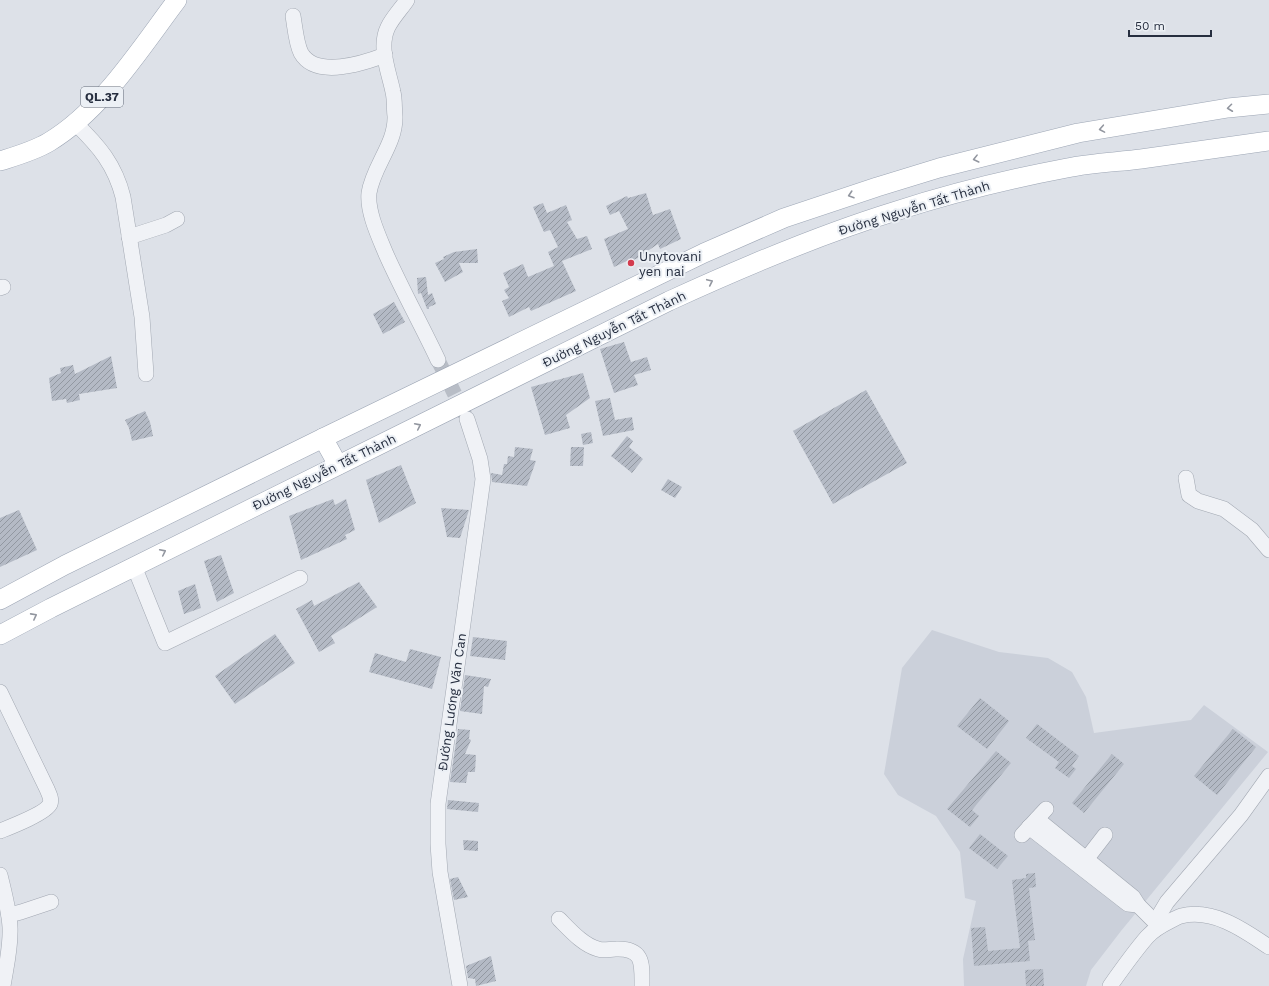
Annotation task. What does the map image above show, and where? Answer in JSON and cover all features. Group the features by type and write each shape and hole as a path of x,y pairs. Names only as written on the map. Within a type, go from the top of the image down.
{"main road":[{"name":"QL.37","path":"0,161 20,155 48,143 76,122 96,103 124,71 177,0"},
{"path":"0,600 65,565 323,438 704,253 784,218 939,168 1078,133 1228,108 1269,104"},
{"name":"Đường Nguyễn Tất Thành","path":"0,635 134,566 669,301 732,272 833,232 897,210 969,190 1068,168 1189,153 1269,141"},
{"path":"658,276 669,301"},
{"path":"323,438 338,465"}],"street":[{"path":"407,0 387,28 384,44 394,94 394,121 393,130 387,148 372,181 369,192 369,204 373,221 395,274 438,360"},
{"path":"293,16 301,52 309,61 318,65 337,67 346,66 385,55"},
{"path":"76,122 108,159 114,170 123,197 144,329 146,374"},
{"path":"129,238 166,225 177,219"},
{"name":"Đường Lương Văn Can","path":"460,986 440,872 438,804 483,479 480,459 467,419"},
{"path":"1186,478 1189,496 1198,501 1224,509 1252,530 1269,550"},
{"path":"134,566 165,643 300,578"},
{"path":"0,692 47,789 51,803 47,808 38,814 0,831"},
{"path":"1159,926 1161,912 1167,902 1241,815 1269,776"},
{"path":"1034,823 1083,863 1128,904 1138,905 1159,926"},
{"path":"1083,863 1105,835"},
{"path":"0,875 9,915 10,940 3,986"},
{"path":"9,915 50,902"},
{"path":"1110,986 1148,936 1159,926 1181,916 1211,916 1227,921 1248,932 1269,947"},
{"path":"559,920 587,944 598,950 622,949 636,953 640,957 641,962 642,986"}],"shaded area":[{"path":"932,630 999,652 1048,658 1072,672 1086,697 1094,733 1191,720 1204,705 1268,752 1121,931 1091,970 1086,986 964,986 963,959 976,901 965,898 960,852 936,816 898,795 884,774 902,668"}],"building":[{"path":"646,193 653,215 670,209 681,239 660,249 658,244 640,257 614,267 604,239 628,229 619,211 610,215 606,206 627,196 628,198"},
{"path":"543,203 547,213 566,205 572,220 567,222 577,239 587,236 592,249 562,261 576,291 531,311 529,307 509,317 502,301 509,298 504,290 509,287 503,273 523,264 528,277 554,266 548,252 558,247 550,230 544,232 533,207"},
{"path":"477,249 478,263 459,263 463,272 445,282 435,263 454,252"},
{"path":"426,277 428,295 432,293 436,304 429,307 429,309 427,309 421,293 418,294 417,278"},
{"path":"394,302 405,322 383,334 373,314"},
{"path":"624,342 631,362 647,357 651,370 634,375 638,385 614,393 600,349"},
{"path":"111,356 117,388 79,394 80,400 67,403 66,399 52,401 49,378 61,373 60,368 73,365 75,374"},
{"path":"583,373 590,398 566,415 570,428 545,435 531,387"},
{"path":"866,390 907,463 833,504 793,431"},
{"path":"610,398 615,420 632,417 634,430 603,436 595,401"},
{"path":"145,411 150,422 153,436 132,441 129,428 125,420"},
{"path":"591,432 593,443 583,445 581,434"},
{"path":"627,436 633,441 629,447 643,459 632,473 611,456"},
{"path":"515,447 533,449 530,460 536,461 527,486 492,482 491,473 502,475 504,464 507,464 508,456 514,457"},
{"path":"571,447 584,447 583,466 570,466"},
{"path":"401,465 416,503 379,523 366,480"},
{"path":"668,479 682,487 675,498 661,490"},
{"path":"333,499 335,505 346,499 355,530 345,535 347,539 301,560 289,516"},
{"path":"441,508 469,510 460,538 447,537"},
{"path":"19,510 37,550 0,567 0,518"},
{"path":"221,555 234,593 217,602 204,561"},
{"path":"359,582 377,607 331,636 335,643 319,652 296,609 312,600 314,606"},
{"path":"195,584 201,608 184,614 178,591"},
{"path":"275,634 295,663 235,704 215,676"},
{"path":"473,637 507,641 505,660 470,656"},
{"path":"410,649 441,657 432,689 369,672 375,653 406,662"},
{"path":"465,675 491,679 488,687 484,686 482,714 460,711"},
{"path":"980,698 1009,721 987,749 957,726"},
{"path":"1037,724 1079,756 1072,766 1076,769 1069,778 1055,768 1059,762 1026,738"},
{"path":"458,729 470,730 469,739 471,740 465,754 476,755 475,772 468,772 466,783 450,782"},
{"path":"1233,729 1256,747 1217,795 1194,776"},
{"path":"996,751 1011,763 972,810 979,816 970,827 947,809"},
{"path":"1112,754 1124,764 1084,813 1072,803"},
{"path":"448,800 479,803 478,812 447,809"},
{"path":"980,834 1008,856 997,869 969,848"},
{"path":"463,840 478,841 478,851 464,850"},
{"path":"1035,873 1036,887 1029,888 1035,940 1028,941 1030,961 974,966 971,928 985,927 988,951 1020,948 1012,880 1026,878 1026,874"},
{"path":"458,877 468,897 454,900 450,879"},
{"path":"491,956 496,981 476,986 475,979 468,978 466,966"},
{"path":"1043,969 1044,986 1026,986 1025,970"}],"tunnel":[{"path":"438,360 465,415"}],"place":[{"name":"Unytovani yen nai","path":"631,263"}]}
